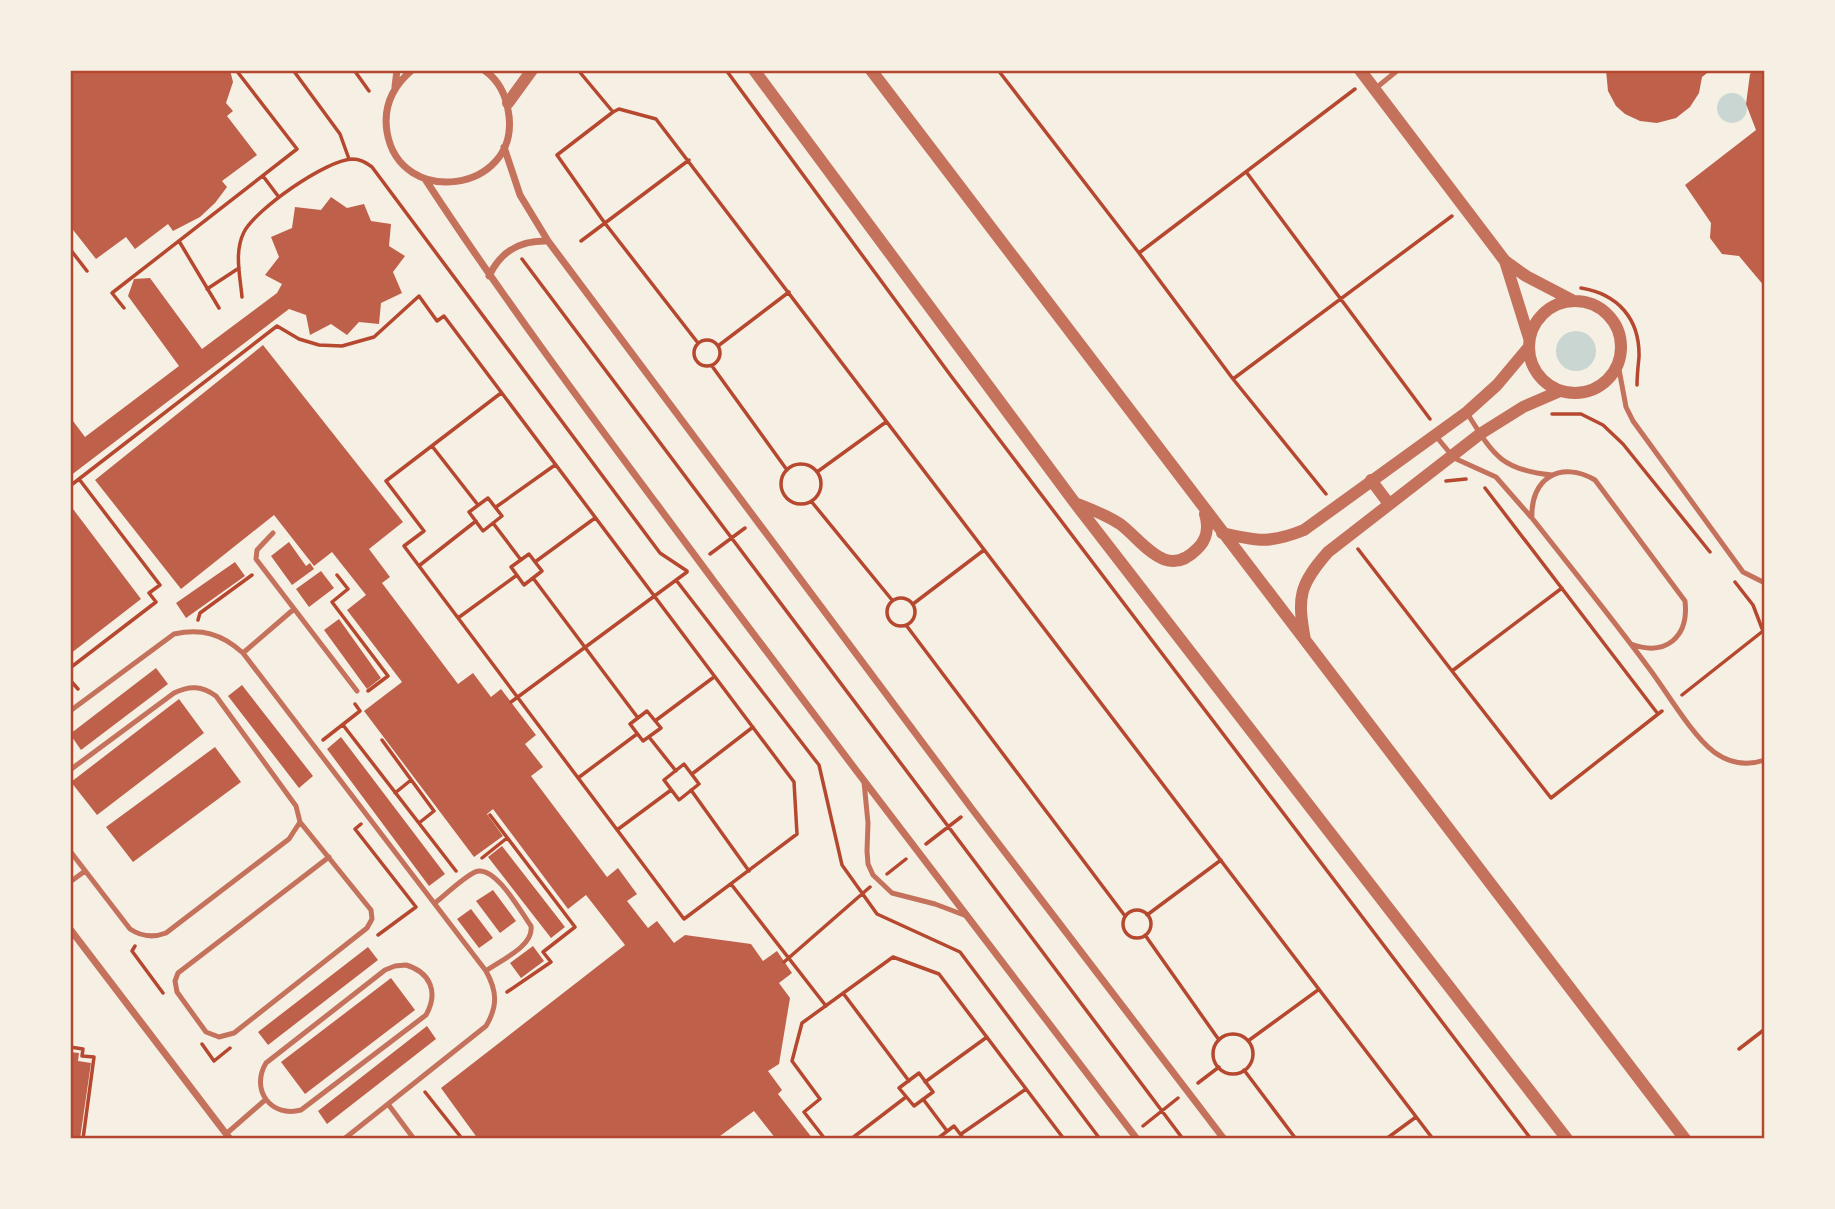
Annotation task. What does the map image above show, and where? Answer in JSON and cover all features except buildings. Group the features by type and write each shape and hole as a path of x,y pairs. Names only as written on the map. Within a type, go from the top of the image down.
{"street":[{"path":"397,70 387,113 388,140 409,170 425,179 443,183 479,175 494,163 504,147 510,125 508,103 501,88 484,70"},
{"path":"395,87 412,70"},
{"path":"508,103 532,70"},
{"path":"754,70 1075,503 1567,1139"},
{"path":"871,70 1685,1139"},
{"path":"1360,70 1505,261 1526,276 1573,300 1595,305 1613,320 1621,349 1618,364 1609,379 1594,390 1577,394 1547,385 1537,375 1531,362 1529,343 1505,261"},
{"path":"504,147 520,195 548,241 963,798 1224,1139"},
{"path":"425,179 489,276 700,562 864,782 1135,1136"},
{"path":"489,276 503,255 513,247 536,240 548,241"},
{"path":"1222,533 1261,541 1281,539 1304,530 1467,412 1497,385 1529,343 1535,323 1545,312 1557,304 1573,300"},
{"path":"1306,644 1300,612 1301,594 1310,573 1328,552 1480,434 1522,407 1560,391"},
{"path":"1371,480 1389,504"},
{"path":"1075,503 1108,517 1153,554 1169,560 1187,557 1202,544 1208,525 1202,506"},
{"path":"70,929 228,1136"}],"lane":[{"path":"1374,89 1398,70"},
{"path":"1618,364 1626,407 1633,421 1743,572 1765,583"},
{"path":"1467,412 1495,455 1504,463 1527,471 1552,475"},
{"path":"1434,435 1451,455 1496,477 1532,518 1631,644 1704,742 1720,756 1741,763 1765,760"},
{"path":"1532,518 1531,505 1535,493 1542,482 1552,475 1567,471 1582,473 1595,480 1685,601 1687,614 1684,626 1678,637 1668,645 1643,649 1631,644"},
{"path":"273,533 257,550 256,559 357,691"},
{"path":"243,653 295,609"},
{"path":"70,711 174,634 197,631 219,635 243,653 486,971 494,986 496,1000 494,1014 486,1026 344,1139"},
{"path":"70,771 174,693 184,688 207,690 216,696 296,806 300,822 329,857 371,910 372,919 367,928 234,1033 219,1037 206,1032 177,992 175,981 178,973 329,857"},
{"path":"864,782 868,823 867,851 873,875 892,893 965,915"},
{"path":"70,850 130,929 142,935 157,937 166,933 289,839 300,822"},
{"path":"70,882 85,871"},
{"path":"435,903 480,871 486,871 495,877 531,926 531,937 528,942 486,971"},
{"path":"406,965 425,974 431,984 432,1005 418,1022 301,1110 282,1111 265,1100 259,1082 261,1071 273,1056 385,970 406,965"},
{"path":"228,1136 265,1100"},
{"path":"388,1104 414,1139"}],"path":[{"path":"124,308 113,293 297,149 236,70"},
{"path":"293,70 341,134 349,159"},
{"path":"354,70 369,91"},
{"path":"578,70 613,111"},
{"path":"726,70 951,376 1531,1139"},
{"path":"998,70 1233,379 1327,496 1337,489"},
{"path":"1139,253 1356,88"},
{"path":"698,343 604,222 557,155 613,111 619,109 656,119 689,160 1433,1139"},
{"path":"242,297 238,252 245,229 278,196 302,181 349,159 362,160 372,167 660,553 687,571"},
{"path":"581,241 689,160"},
{"path":"1246,172 1432,421"},
{"path":"263,176 278,196"},
{"path":"1233,379 1452,216 1445,207"},
{"path":"178,241 219,308"},
{"path":"513,247 1183,1139"},
{"path":"70,249 87,271"},
{"path":"207,289 239,268"},
{"path":"718,346 789,292"},
{"path":"70,486 277,326 299,339 319,345 342,346 374,337 419,296 437,321 444,316 794,782 797,834 684,919 404,546 424,531 386,481 501,393"},
{"path":"712,341 718,346 720,357 712,366 703,366 696,360 694,351 698,343 712,341"},
{"path":"712,366 788,470"},
{"path":"1543,416 1555,413 1581,414 1603,425 1623,444 1718,562"},
{"path":"817,472 887,422"},
{"path":"432,446 478,506"},
{"path":"799,464 817,472 820,488 811,501 797,503 785,496 781,482 788,470 799,464"},
{"path":"496,508 555,465"},
{"path":"70,668 156,602 149,593 160,585 79,479"},
{"path":"1437,488 1447,481 1473,480"},
{"path":"1480,485 1487,489 1658,714"},
{"path":"488,498 502,516 483,531 469,512 478,506 488,498"},
{"path":"811,501 892,600"},
{"path":"536,562 595,518"},
{"path":"511,702 756,520"},
{"path":"419,566 476,521"},
{"path":"493,523 521,560"},
{"path":"1357,547 1551,798 1763,631 1753,605 1727,572"},
{"path":"913,604 984,550"},
{"path":"529,554 542,571 524,585 511,567 521,560 529,554"},
{"path":"197,631 200,612 262,567"},
{"path":"458,618 517,575"},
{"path":"533,578 638,718"},
{"path":"1452,671 1562,588"},
{"path":"906,625 915,612 913,604 904,598 892,600 888,606 888,618 893,623 906,625 1125,916 1123,927 1129,936 1140,938 1145,935 1150,925 1147,915"},
{"path":"655,721 714,677"},
{"path":"647,710 660,728 643,741 630,724 638,718 647,710"},
{"path":"342,725 464,881"},
{"path":"692,774 753,727"},
{"path":"578,778 638,734"},
{"path":"649,737 676,771"},
{"path":"382,740 434,811 418,823"},
{"path":"684,764 699,784 679,800 664,780 676,771 684,764"},
{"path":"395,793 411,780"},
{"path":"617,830 671,790"},
{"path":"691,790 749,871"},
{"path":"490,815 575,927 543,952"},
{"path":"369,817 355,829 416,907 373,939"},
{"path":"480,871 481,859 507,838"},
{"path":"1147,915 1222,860"},
{"path":"731,884 826,1006"},
{"path":"784,962 863,894"},
{"path":"1125,916 1133,911 1147,915"},
{"path":"142,935 131,951 164,995"},
{"path":"1145,935 1219,1040"},
{"path":"496,1000 551,962 531,937"},
{"path":"825,1139 804,1112 820,1099 792,1061 802,1023 893,957 939,974 1064,1139"},
{"path":"1248,1041 1318,990"},
{"path":"843,993 909,1081"},
{"path":"1739,1049 1765,1029"},
{"path":"1234,1034 1248,1041 1253,1054 1249,1066 1234,1074 1219,1067 1214,1056 1219,1040 1234,1034"},
{"path":"925,1082 987,1037"},
{"path":"198,1039 214,1061 235,1045"},
{"path":"70,1047 83,1049 82,1056 94,1057 83,1139"},
{"path":"1135,1136 1162,1111 1219,1067"},
{"path":"1244,1070 1296,1139"},
{"path":"919,1073 933,1092 914,1106 900,1088 909,1081 919,1073"},
{"path":"416,1082 460,1136 456,1139"},
{"path":"961,1134 1026,1089"},
{"path":"851,1139 906,1097"},
{"path":"923,1099 947,1131"},
{"path":"1386,1139 1416,1117"},
{"path":"937,1139 954,1126 964,1139"}],"shaded area":[{"path":"1732,93 1738,94 1746,102 1746,114 1738,122 1732,123 1726,122 1718,114 1717,108 1718,102 1726,94"},
{"path":"1576,331 1590,337 1596,351 1590,365 1576,371 1562,365 1556,351 1562,337"}]}
